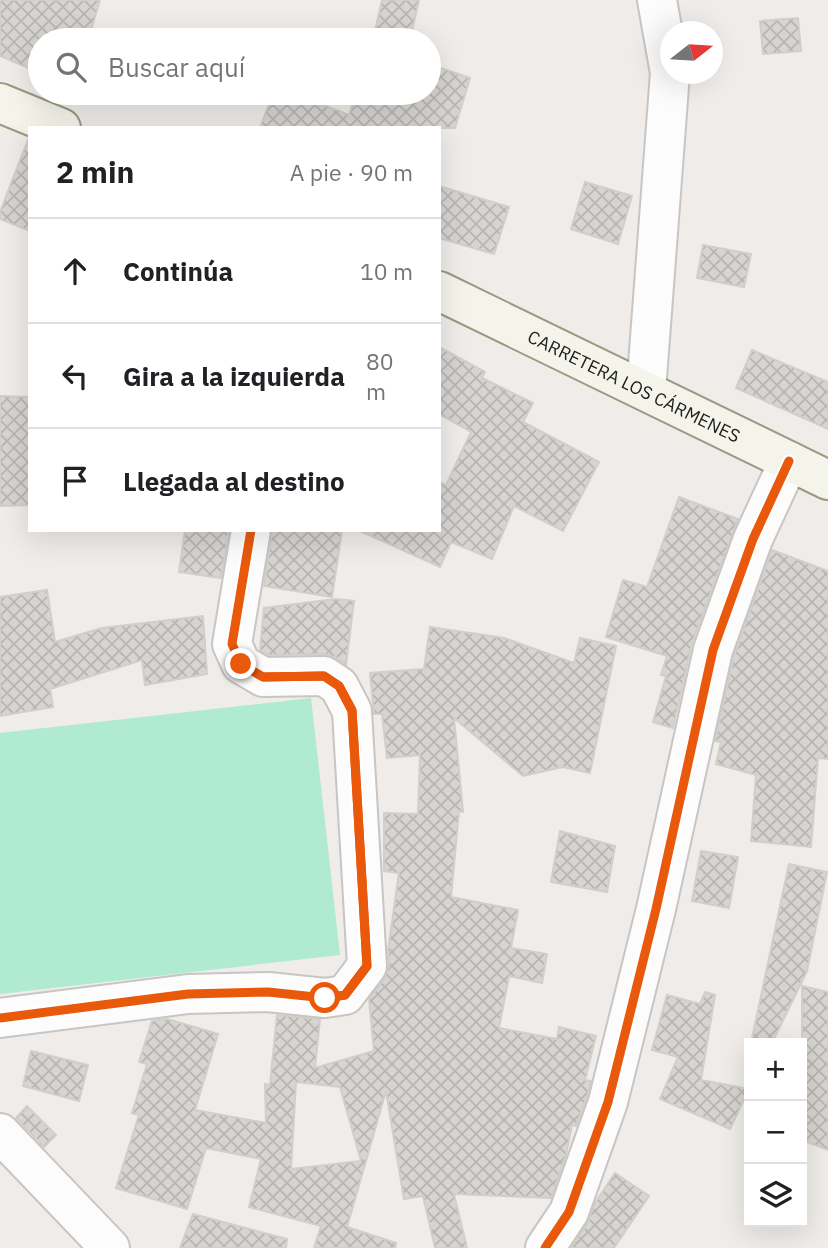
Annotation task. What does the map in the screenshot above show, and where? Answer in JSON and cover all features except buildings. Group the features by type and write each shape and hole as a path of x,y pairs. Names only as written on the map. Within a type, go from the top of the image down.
{"main road":[{"path":"0,103 56,126"},
{"name":"CARRETERA LOS CÁRMENES","path":"441,292 828,480"}],"street":[{"path":"646,391 670,73 657,0"},
{"path":"545,1248 569,1212 608,1102 656,909 713,650 753,539 789,461"},
{"path":"0,1018 188,994 268,992 325,998 345,995 367,966 352,710 339,686 324,676 263,677 241,664 232,643 251,532"},
{"path":"0,1133 110,1248"}],"green space":[{"path":"311,698 340,955 0,994 0,733"}],"cycle path":[{"path":"545,1248 569,1212 608,1102 656,909 713,650 753,539 789,461"},
{"path":"0,1018 188,994 268,992 325,998 345,995 367,966 352,711 339,686 324,676 263,677 241,664 232,644 251,532"}],"route":[{"path":"241,664 263,677 324,676 339,686 352,710 367,966 345,995 325,998"}]}
